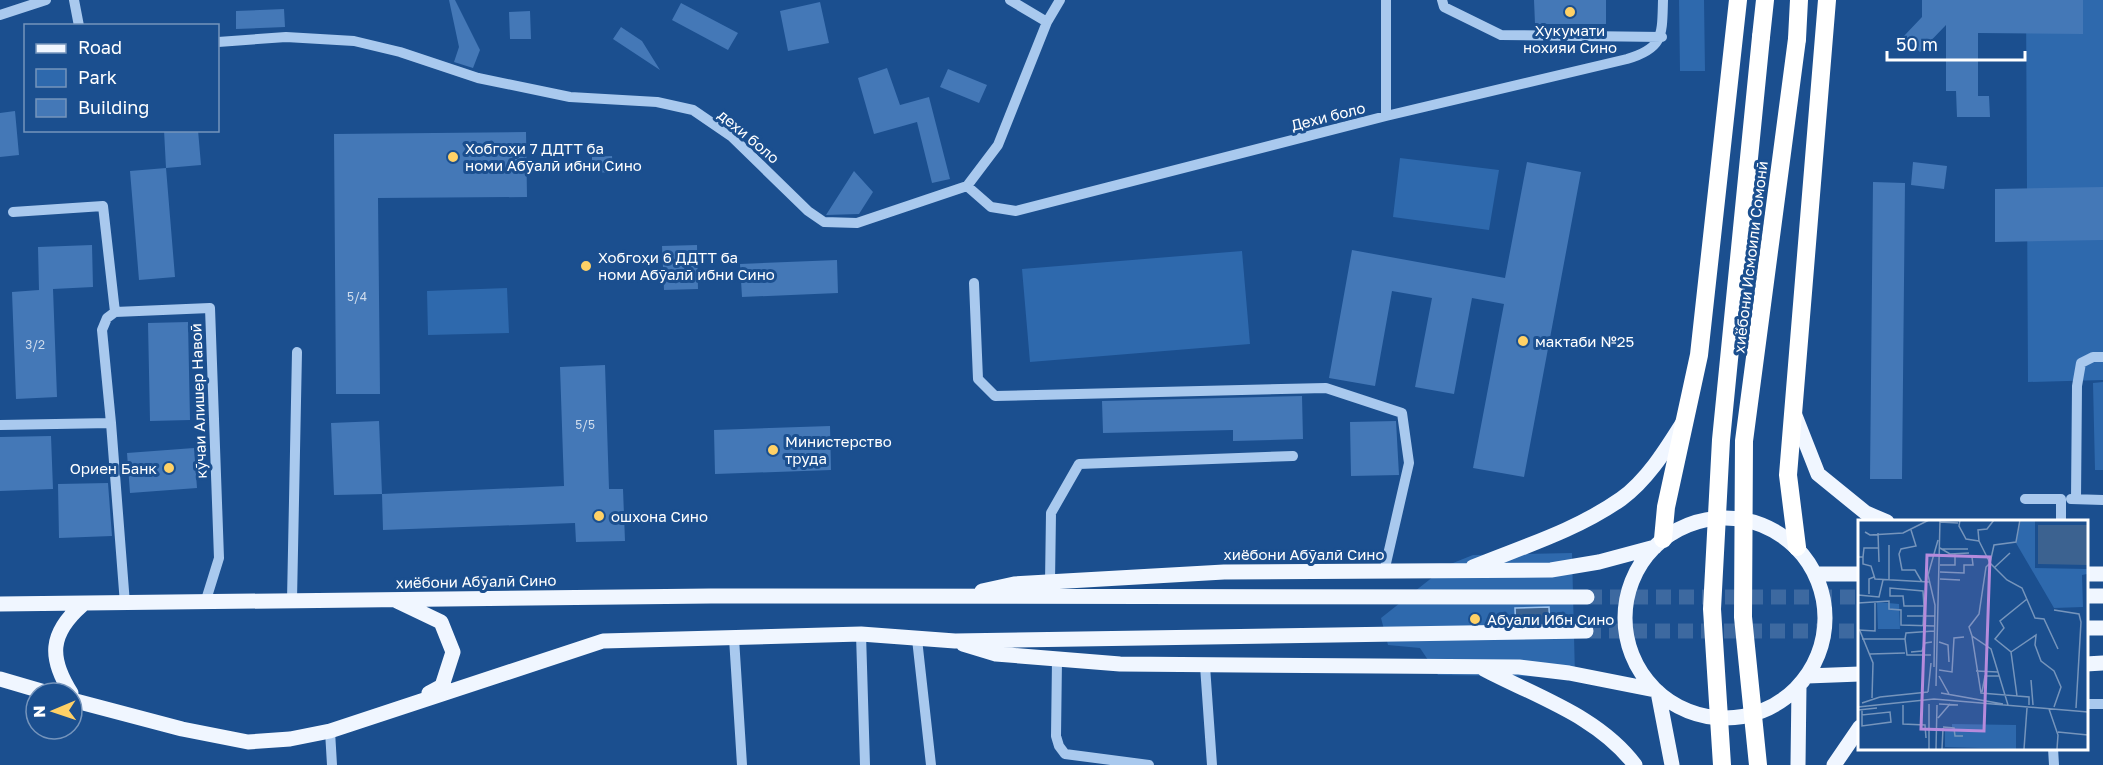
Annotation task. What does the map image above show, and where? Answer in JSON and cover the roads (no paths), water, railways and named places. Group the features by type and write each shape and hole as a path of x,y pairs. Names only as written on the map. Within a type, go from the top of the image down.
{"highway":[{"path":"1659,543 1676,454 1688,413 1699,355 1738,0"},
{"name":"хиёбони Исмоили Сомонӣ","path":"1722,765 1712,609 1721,440 1765,0"},
{"name":"хиёбони Исмоили Сомонӣ","path":"1758,765 1743,617 1744,441 1797,39 1799,0"},
{"path":"1797,547 1788,475 1824,60 1827,0"}],"main road":[{"path":"1793,411 1818,474 1866,513 1882,520"},
{"path":"1465,570 1554,534 1622,498 1658,462 1688,413"},
{"path":"1717,518 1746,519 1773,530 1797,547 1816,574 1824,600 1825,626 1820,652 1803,681 1779,703 1755,714 1730,718 1704,716 1687,710 1657,691 1639,669 1629,644 1625,618 1629,592 1639,568 1659,543 1689,524 1717,518"},
{"name":"хиёбони Абӯалӣ Сино","path":"952,598 1014,584 1224,572 1559,569 1599,562 1659,543"},
{"path":"1816,574 1858,574"},
{"name":"хиёбони Абӯалӣ Сино","path":"0,604 82,605 292,600 711,596 1587,597"},
{"path":"393,600 441,622 453,652 442,686 411,703"},
{"path":"64,681 57,669 56,645 66,619 82,605"},
{"path":"84,700 182,729 248,742 290,739 330,730 603,641 861,634 955,640 1586,631"},
{"path":"955,640 971,648 996,654 1057,660 1205,666 1478,666 1569,673 1657,691"},
{"path":"2088,664 2103,663"},
{"path":"1478,666 1584,717 1620,745 1635,765"},
{"path":"1803,681 1858,674"},
{"path":"0,679 24,686"},
{"path":"1798,765 1803,681"},
{"path":"1657,691 1672,765"},
{"path":"1833,765 1858,730"}],"street":[{"path":"0,15 46,0"},
{"path":"74,0 80,24"},
{"path":"1011,0 1047,22"},
{"path":"967,186 998,145 1047,22 1060,0"},
{"path":"1386,0 1386,116"},
{"path":"1442,0 1444,7 1501,35 1662,37 1663,0"},
{"name":"дехи боло","path":"219,42 286,37 354,41 400,52 478,78 570,97 657,102 693,110 731,136 808,211 824,222 857,223 967,186"},
{"name":"Дехи боло","path":"967,186 991,207 1016,211 1386,116 1649,53 1662,37"},
{"path":"12,212 103,206 115,312 107,318 102,330 125,604"},
{"path":"974,283 978,380 995,396 1326,388 1402,413 1409,464 1384,572"},
{"name":"кӯчаи Алишер Навоӣ","path":"115,312 210,308 219,558 205,603"},
{"path":"292,600 297,352"},
{"path":"2076,499 2077,386 2081,363 2093,357 2103,357"},
{"path":"0,425 111,423"},
{"path":"1050,582 1051,513 1079,464 1293,456"},
{"path":"2025,498 2103,500"},
{"path":"2061,499 2061,520"},
{"path":"861,634 865,765"},
{"path":"734,638 742,765"},
{"path":"917,639 931,765"},
{"path":"1057,660 1056,736 1065,754 1149,765"},
{"path":"1205,666 1212,765"},
{"path":"330,730 332,765"},
{"path":"2053,750 2054,765"}],"tunnel":[{"path":"1587,597 1858,597"},
{"path":"1586,631 1858,631"}],"place":[{"name":"Хукумати нохияи Сино","path":"1570,12"},
{"name":"Хобгоҳи 7 ДДТТ ба номи Абӯалӣ ибни Сино","path":"453,157"},
{"name":"Хобгоҳи 6 ДДТТ ба номи Абӯалӣ ибни Сино","path":"586,266"},
{"name":"мактаби №25","path":"1523,341"},
{"name":"Министерство труда","path":"773,450"},
{"name":"Ориен Банк","path":"169,468"},
{"name":"ошхона Сино","path":"599,516"},
{"name":"Абуали Ибн Сино","path":"1475,619"}]}
